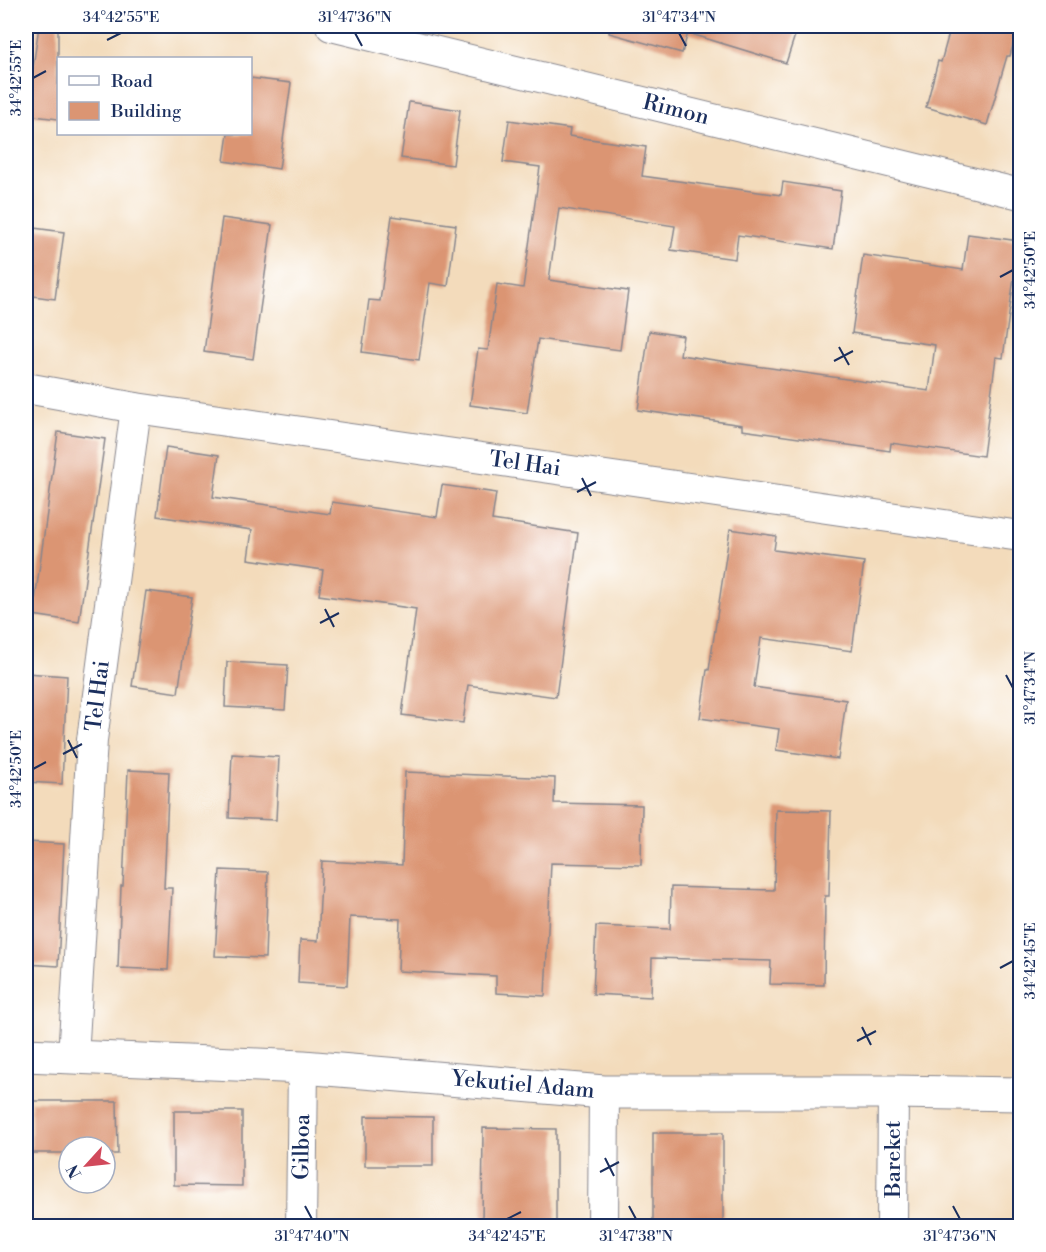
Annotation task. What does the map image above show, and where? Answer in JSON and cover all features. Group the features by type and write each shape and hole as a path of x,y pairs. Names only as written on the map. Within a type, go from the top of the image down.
{"street":[{"name":"Rimon","path":"331,26 1020,194"},
{"name":"Tel Hai","path":"26,388 136,408 1020,536"},
{"name":"Tel Hai","path":"73,1057 92,740 136,408"},
{"name":"Yekutiel Adam","path":"26,1055 303,1067 604,1092 893,1092 1020,1095"},
{"name":"Gilboa","path":"302,1227 303,1067"},
{"path":"603,1227 604,1092"},
{"name":"Bareket","path":"892,1227 893,1092"}],"building":[{"path":"39,26 58,26 57,119 26,115"},
{"path":"610,26 798,26 786,63 688,33 682,53 609,33"},
{"path":"951,26 1018,26 987,125 926,107 938,61 941,62"},
{"path":"252,78 291,83 279,169 224,161 228,135 252,135"},
{"path":"409,102 460,110 453,165 401,158"},
{"path":"509,120 570,129 569,136 646,147 642,176 781,195 783,182 841,191 833,249 738,235 735,259 671,250 675,226 559,208 549,280 628,291 620,350 538,339 527,413 470,405 478,349 488,350 497,284 523,288 540,167 503,162"},
{"path":"392,216 456,225 448,286 430,283 419,360 362,352 369,300 380,301"},
{"path":"222,218 272,225 253,359 204,352"},
{"path":"26,227 64,232 55,299 26,295"},
{"path":"968,234 1019,241 1003,358 996,357 983,456 891,443 890,451 742,430 742,425 638,410 649,331 683,336 680,355 929,391 935,345 852,333 863,255 963,270"},
{"path":"58,432 105,439 79,622 33,615"},
{"path":"166,447 219,455 213,497 330,514 332,502 437,517 442,485 496,493 492,520 578,533 556,697 468,685 463,723 402,715 416,609 319,595 323,570 248,559 252,530 157,516"},
{"path":"730,529 776,536 774,550 864,562 852,651 761,638 754,687 846,700 838,759 776,750 779,729 700,718"},
{"path":"146,591 192,597 178,693 132,686"},
{"path":"227,662 288,665 285,710 225,707"},
{"path":"26,673 67,676 62,784 26,782"},
{"path":"232,754 279,757 276,820 229,818"},
{"path":"128,770 169,772 164,888 172,888 168,970 118,968"},
{"path":"405,772 555,778 554,803 642,805 641,865 551,863 545,996 496,993 496,976 398,971 400,919 350,917 347,986 298,983 300,940 318,941 322,861 402,865"},
{"path":"776,810 831,811 829,896 825,896 824,985 770,984 771,961 652,958 651,997 593,994 596,926 670,929 671,887 774,890"},
{"path":"26,842 64,844 58,966 26,964"},
{"path":"220,870 268,872 265,958 215,956"},
{"path":"31,1101 117,1101 118,1154 117,1135 57,1135 57,1153 31,1153"},
{"path":"174,1111 242,1111 242,1186 174,1185"},
{"path":"365,1116 433,1117 433,1166 365,1166"},
{"path":"483,1128 556,1129 556,1227 482,1227"},
{"path":"653,1133 723,1133 723,1227 653,1227"}]}
